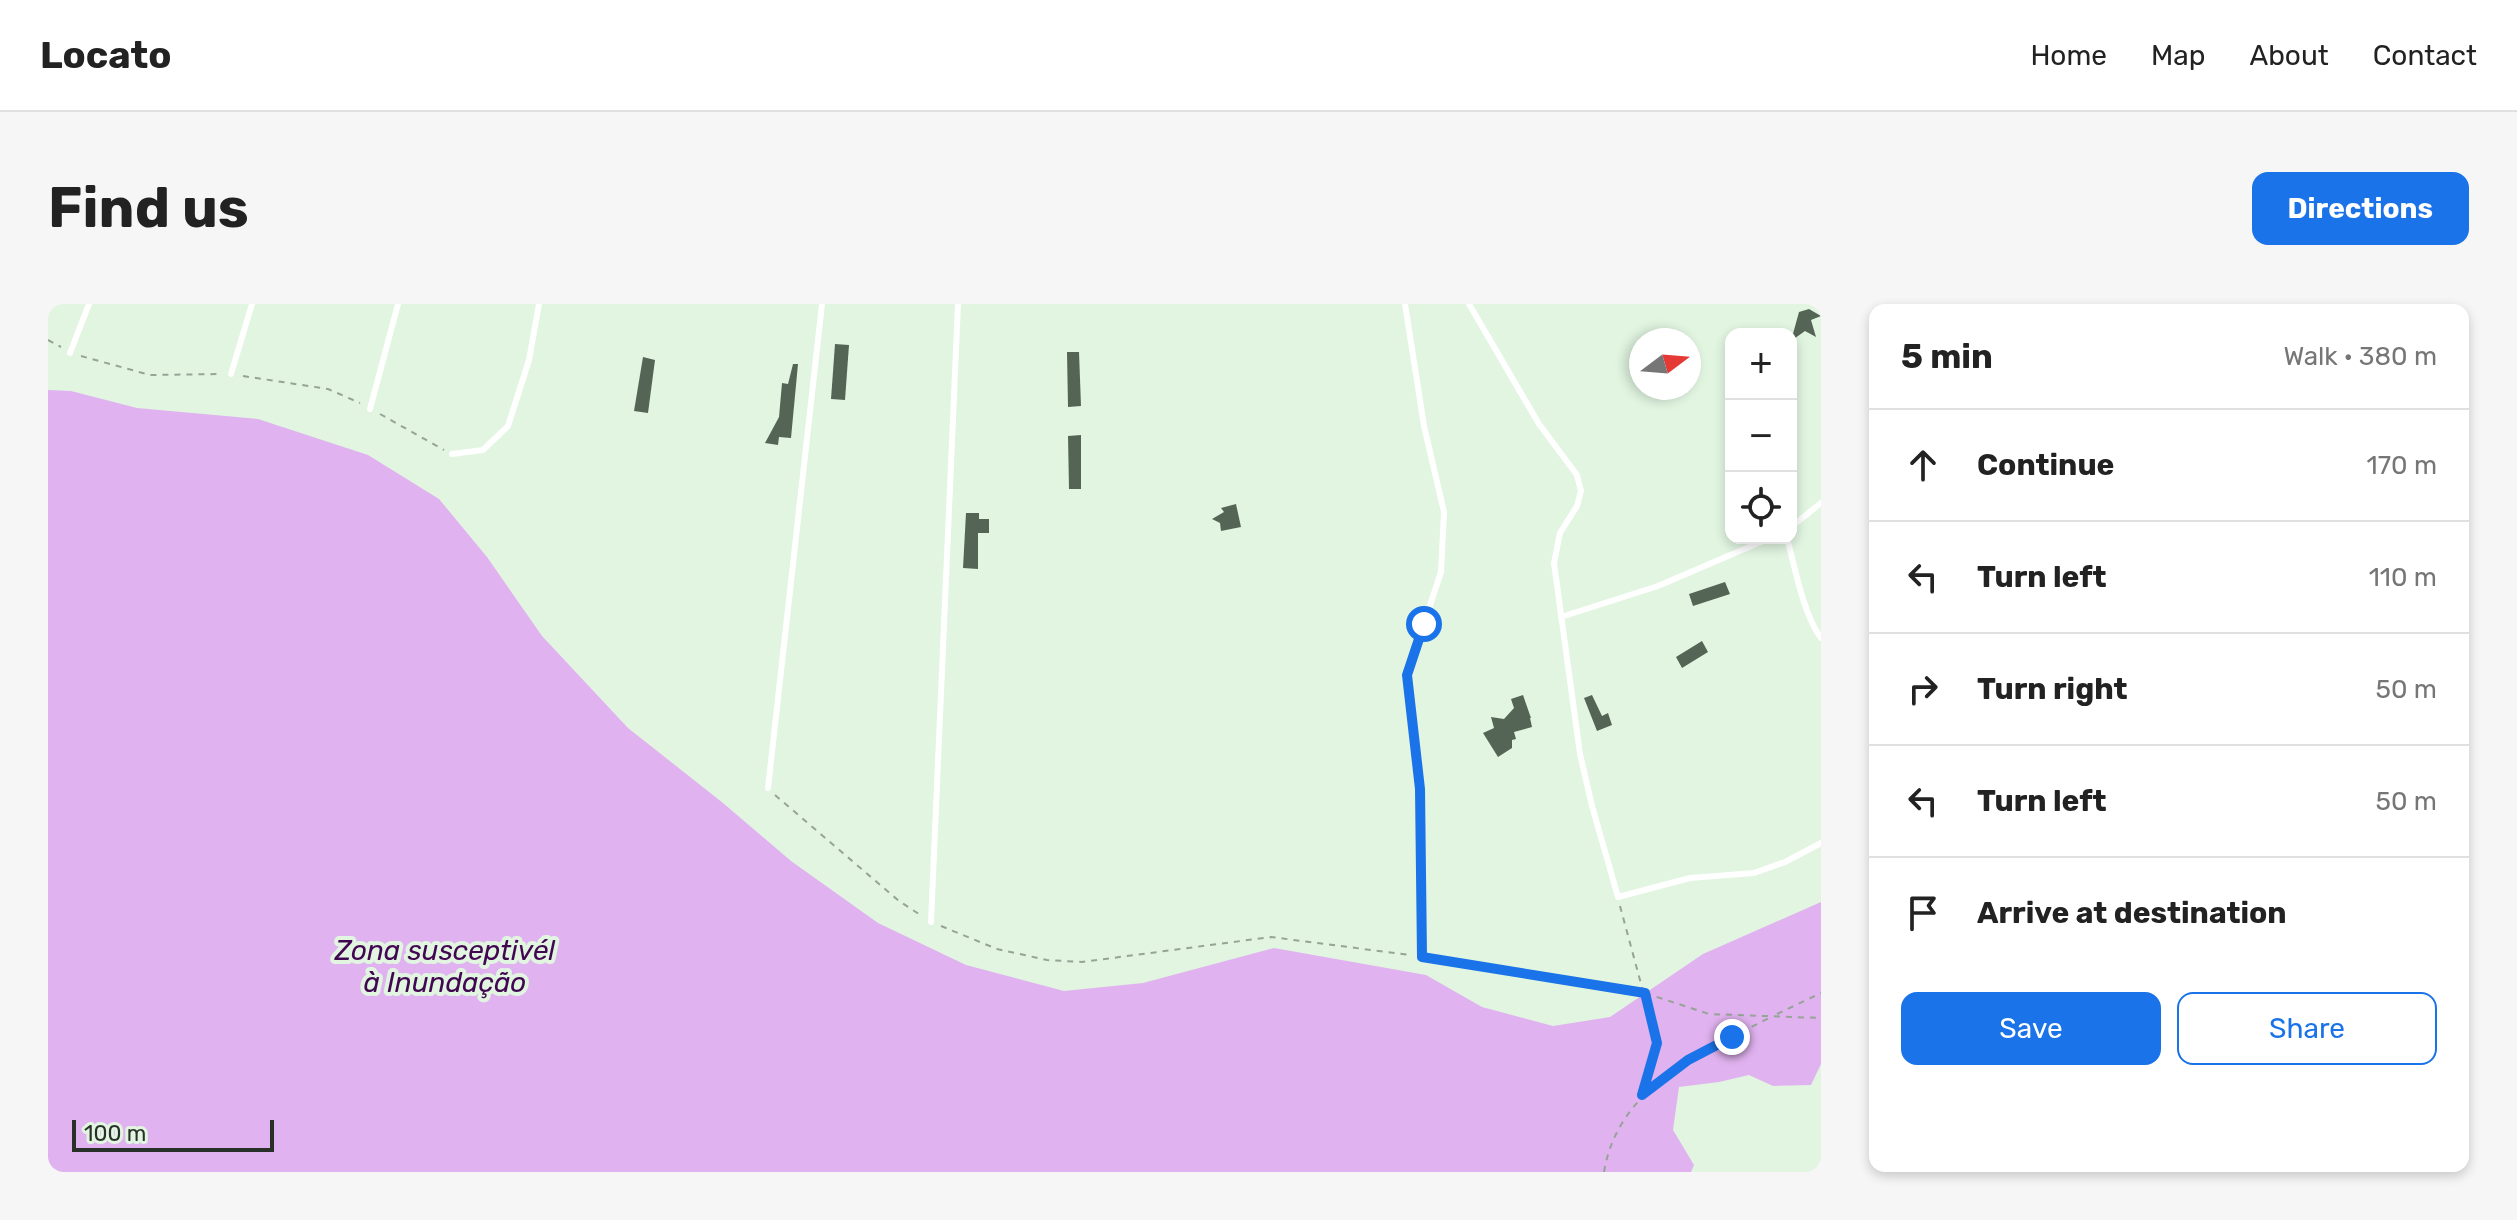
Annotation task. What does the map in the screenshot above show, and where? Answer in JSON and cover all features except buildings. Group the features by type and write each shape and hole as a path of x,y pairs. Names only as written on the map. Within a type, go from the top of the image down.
{"lane":[{"path":"70,353 89,304"},
{"path":"231,374 252,304"},
{"path":"370,409 398,304"},
{"path":"452,454 483,450 508,426 529,360 539,304"},
{"path":"768,788 822,304"},
{"path":"931,922 958,304"},
{"path":"1405,304 1424,426 1444,512 1441,572 1407,675 1420,789 1422,957"},
{"path":"1469,304 1539,424 1577,475 1581,491 1577,506 1560,533 1554,563 1580,754 1618,897 1690,878 1754,873 1785,862 1821,843"},
{"path":"1797,522 1821,503"},
{"path":"1561,617 1658,586 1756,544"},
{"path":"1789,544 1804,600 1821,638"}],"path":[{"path":"48,340 70,353 150,375 231,374 328,389 349,397 452,454"},
{"path":"768,788 899,901 931,922 997,949 1047,960 1082,962 1271,937 1422,957 1645,993 1709,1014 1821,1018"},
{"path":"1604,1172 1616,1133 1642,1095 1657,1043 1618,897"},
{"path":"1642,1095 1688,1060 1821,993"}],"water":[{"name":"Zona susceptivél à Inundação","path":"48,390 71,391 137,408 258,419 368,455 439,499 487,557 542,636 628,728 791,861 878,923 966,965 1064,991 1143,983 1274,948 1426,975 1482,1007 1553,1026 1610,1017 1703,954 1821,902 1821,1064 1811,1085 1773,1086 1749,1075 1679,1087 1673,1130 1694,1165 1691,1172 48,1172"}],"route":[{"path":"1424,624 1407,675 1420,789 1422,957 1645,993 1657,1043 1642,1095 1688,1060 1732,1037"}]}
